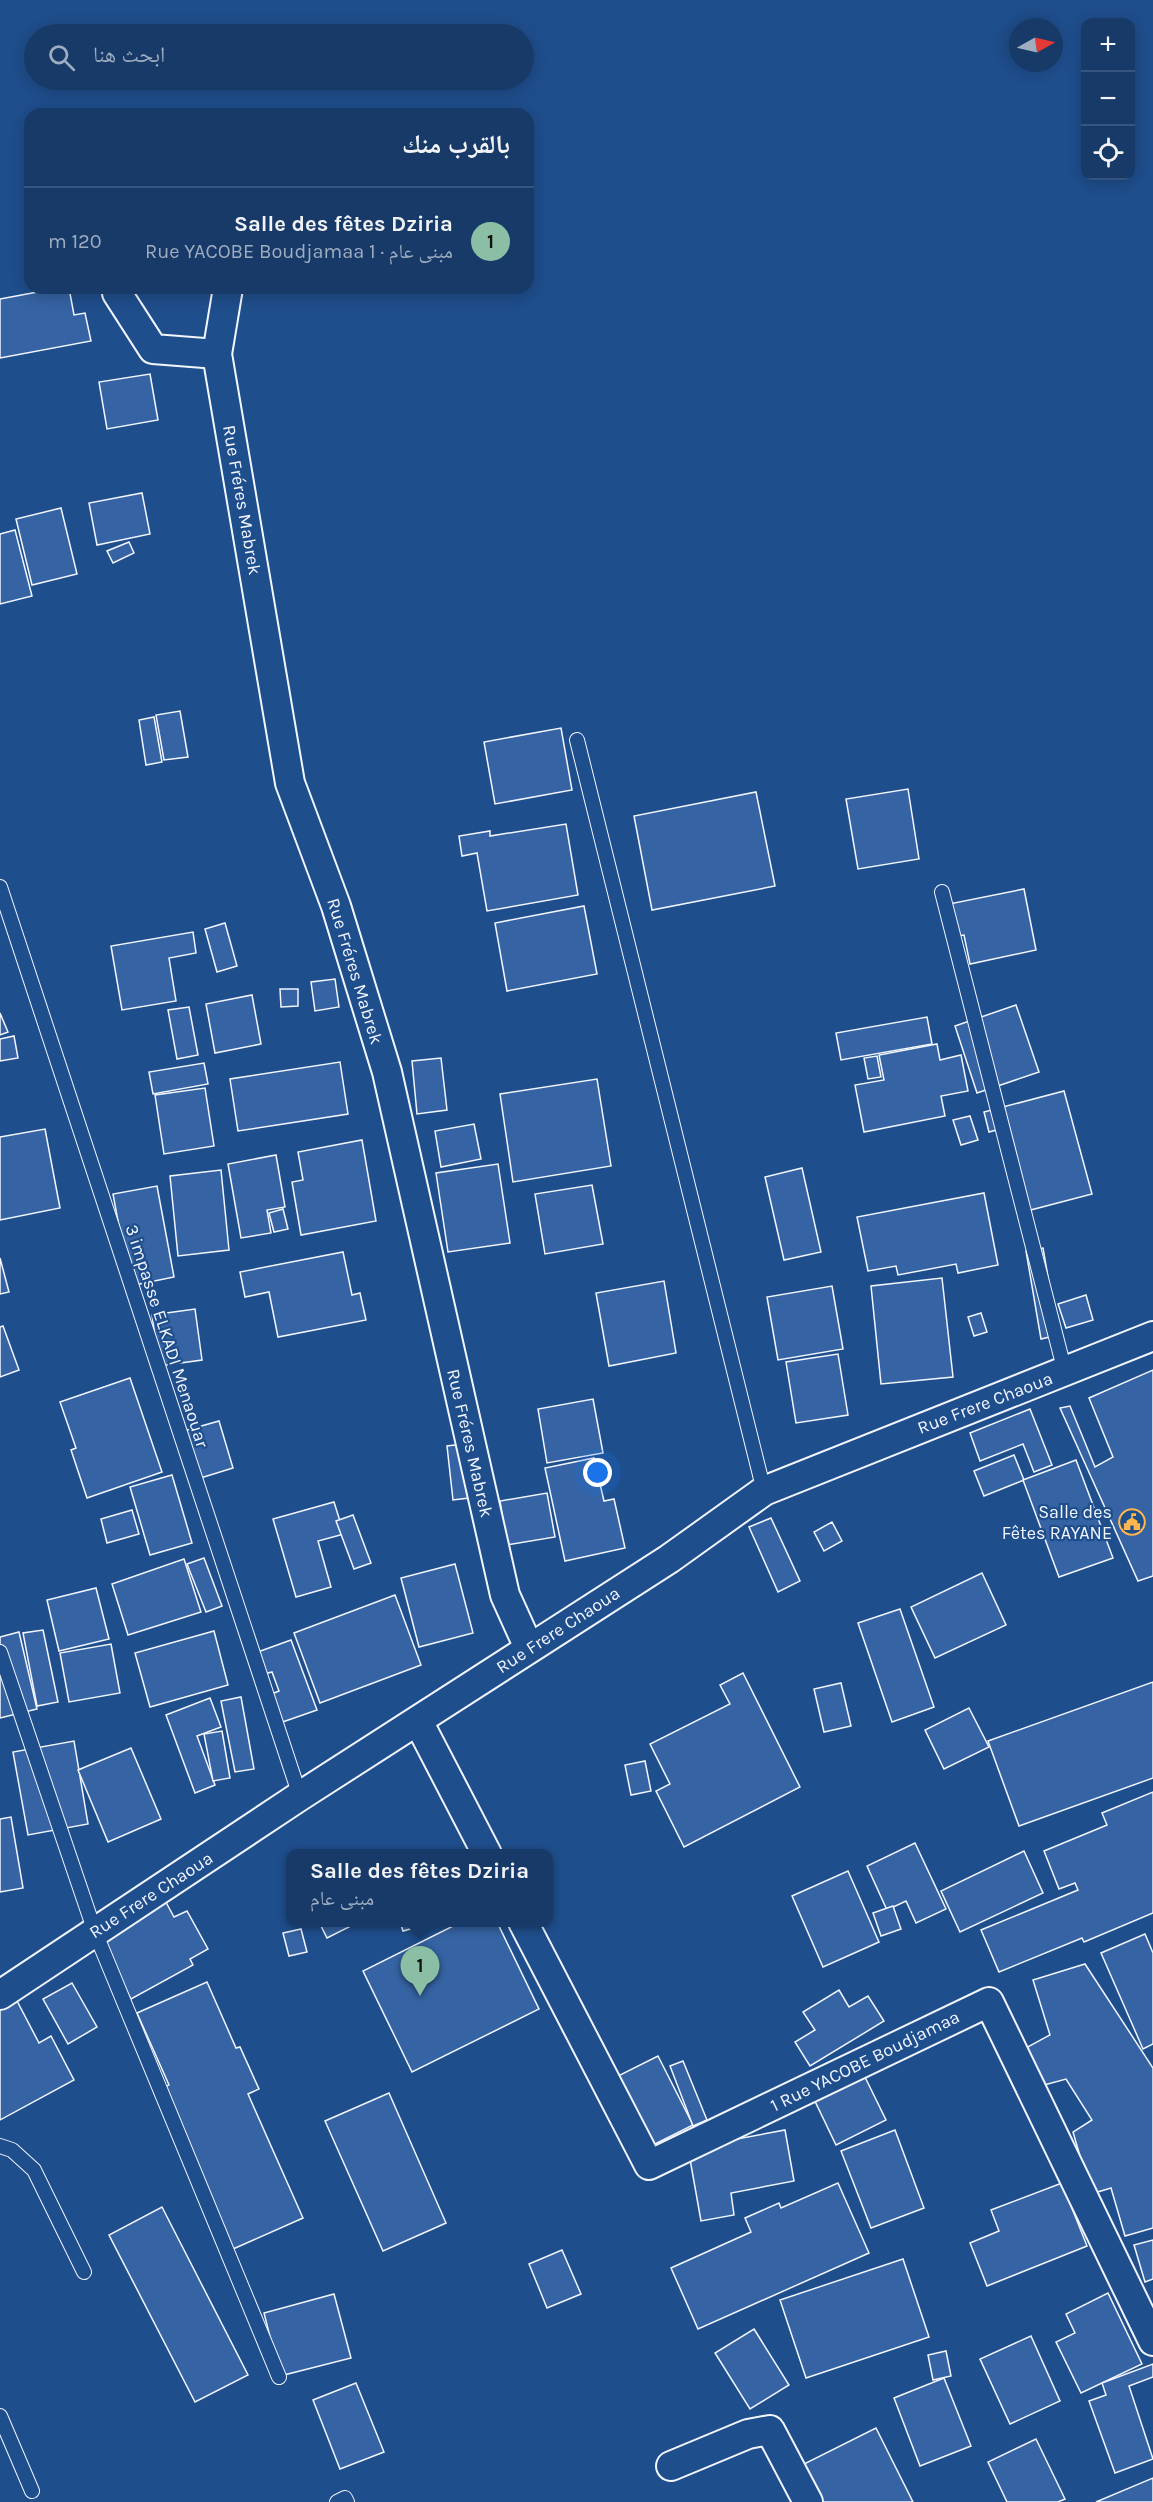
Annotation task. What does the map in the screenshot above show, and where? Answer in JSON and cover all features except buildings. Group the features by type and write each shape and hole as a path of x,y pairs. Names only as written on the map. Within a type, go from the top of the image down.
{"street":[{"path":"118,294 153,349 217,354"},
{"name":"Rue Fréres Mabrek","path":"227,294 217,354 290,783 336,906 387,1072 505,1595 529,1648"},
{"name":"Rue Frere Chaoua","path":"0,1995 300,1796 669,1558 764,1491 862,1450 1153,1336"},
{"path":"418,1720 484,1849"},
{"name":"1 Rue YACOBE Boudjamaa","path":"525,1927 649,2165 989,2002 1153,2341"},
{"path":"670,2466 748,2434 770,2430 808,2502"}],"lane":[{"path":"577,740 764,1491"},
{"name":"3 impasse ELKADI Menaouar","path":"0,887 300,1796"},
{"path":"942,892 1065,1372"},
{"path":"0,1652 95,1932 279,2378"},
{"path":"0,2146 12,2150 34,2170 84,2272"},
{"path":"0,2416 32,2491"},
{"path":"337,2502 345,2498 347,2502"}],"place":[{"name":"Salle des Fêtes RAYANE","path":"1132,1522"},
{"name":"Salle des fêtes Dziria","path":"420,1996"}]}
